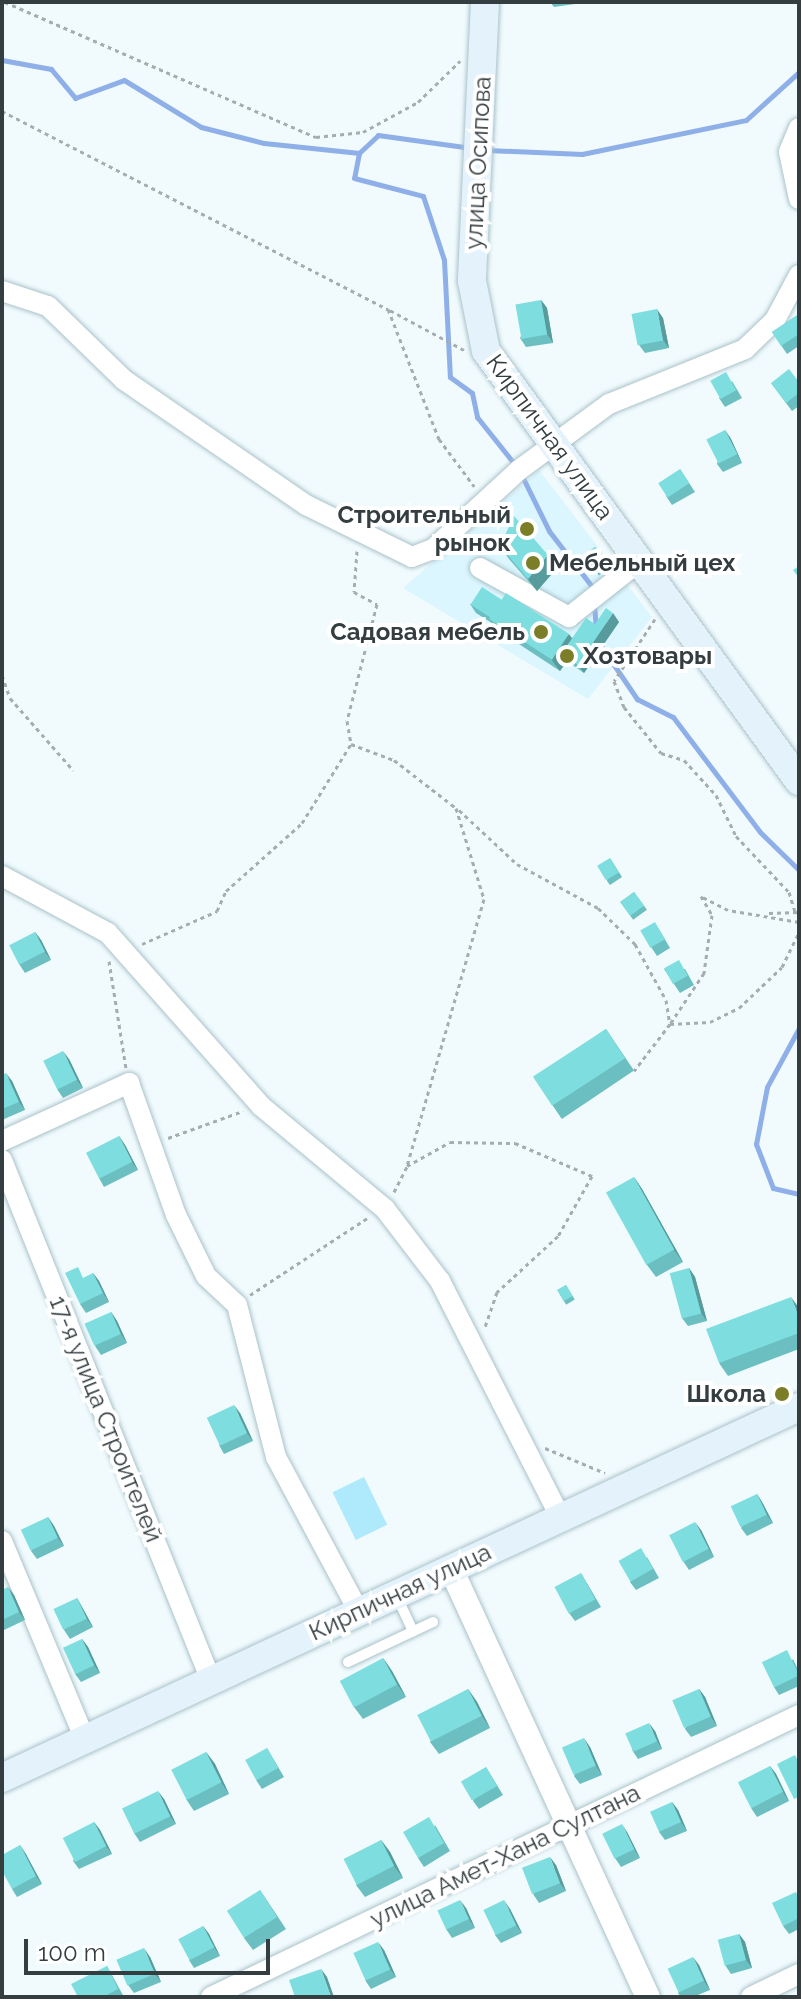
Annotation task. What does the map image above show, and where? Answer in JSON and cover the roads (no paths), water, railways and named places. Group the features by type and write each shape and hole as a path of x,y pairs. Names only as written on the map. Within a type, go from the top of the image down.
{"main road":[{"name":"улица Осипова","path":"476,324 474,163 485,2"},
{"name":"Кирпичная улица","path":"476,324 501,373 556,444 799,781"},
{"name":"Кирпичная улица","path":"2,1778 210,1678 799,1407"}],"street":[{"path":"799,128 789,152 799,199"},
{"path":"2,291 48,306 124,380 358,535 402,557 423,555 484,499 609,404 745,349 775,320 799,275"},
{"path":"480,568 569,617 640,561"},
{"path":"2,876 108,933 261,1106 385,1209 440,1281 560,1517"},
{"path":"2,1141 129,1083 149,1145 206,1276 237,1305 276,1457 359,1612"},
{"name":"17-я улица Строителей","path":"2,1160 210,1678"},
{"path":"2,1541 85,1739"},
{"path":"451,1569 648,1997"},
{"name":"улица Амет-Хана Султана","path":"211,1997 799,1715"},
{"path":"751,1997 799,1974"}],"lane":[{"path":"396,1595 413,1632"},
{"path":"348,1662 433,1622"}],"waterway":[{"path":"2,60 51,69 75,98 124,80 201,127 264,143 359,153 378,135 464,147"},
{"path":"487,150 582,154 746,120 799,72"},
{"path":"359,153 354,178 423,196 444,260 450,377 472,393 477,417 516,466"},
{"path":"521,474 549,531 594,589"},
{"path":"594,603 596,629"},
{"path":"599,643 637,699 673,717 760,832 799,870"},
{"path":"799,1028 767,1087 756,1144 773,1188 799,1194"}],"place":[{"name":"Строительный рынок","path":"527,529"},
{"name":"Мебельный цех","path":"533,563"},
{"name":"Садовая мебель","path":"541,632"},
{"name":"Хозтовары","path":"567,656"},
{"name":"Школа","path":"782,1394"}]}
